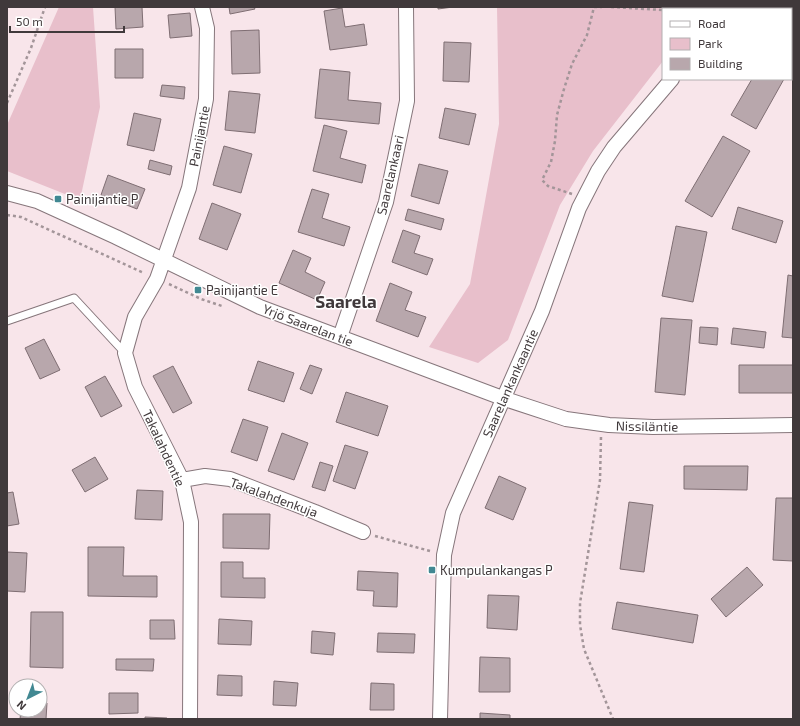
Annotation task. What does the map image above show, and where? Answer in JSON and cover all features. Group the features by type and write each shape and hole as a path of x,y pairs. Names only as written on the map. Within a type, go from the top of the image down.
{"street":[{"name":"Painijantie","path":"163,260 189,188 206,99 207,28 202,7"},
{"name":"Saarelankaari","path":"340,337 386,202 407,101 406,7"},
{"name":"Saarelankankaantie","path":"440,719 444,555 453,513 505,398 542,311 584,198 598,171 614,147 671,80"},
{"name":"Yrjö Saarelan tie","path":"7,193 37,201 260,307 505,398"},
{"path":"125,353 135,316 157,279 163,260"},
{"name":"Takalahdentie","path":"125,353 135,387 182,480 192,522 190,719"},
{"name":"Nissiläntie","path":"505,398 566,419 609,425 653,427 793,425"},
{"name":"Takalahdenkuja","path":"182,480 205,476 230,479 363,532"}],"lane":[{"path":"7,321 74,298 125,353"}],"path":[{"path":"7,103 31,48 45,7"},
{"path":"584,198 548,186 542,180 551,162 555,141 557,115 572,64 587,35 594,7 602,7"},
{"path":"612,7 662,10"},
{"path":"762,8 773,7"},
{"path":"601,435 600,480 580,604 580,625 584,648 613,719"},
{"path":"363,532 444,555"}],"green space":[{"path":"59,7 93,7 100,107 80,200 7,171 7,125"},
{"path":"497,7 675,7 662,8 662,62 593,151 560,205 508,340 478,363 429,347 470,284 499,124"}],"building":[{"path":"115,7 142,7 143,27 116,29"},
{"path":"229,7 254,7 255,9 230,14"},
{"path":"438,7 453,7 438,9"},
{"path":"342,8 345,27 364,24 367,45 330,50 324,11"},
{"path":"190,13 192,36 170,38 168,15"},
{"path":"259,30 260,73 232,74 231,31"},
{"path":"792,40 793,40 792,65"},
{"path":"444,42 471,43 469,82 443,81"},
{"path":"115,49 143,49 143,78 115,78"},
{"path":"320,69 350,72 348,100 381,103 379,124 315,118"},
{"path":"751,80 783,80 756,129 731,115"},
{"path":"162,85 185,87 184,99 160,96"},
{"path":"229,91 260,94 255,133 225,130"},
{"path":"445,108 476,114 469,145 439,138"},
{"path":"134,113 161,119 154,151 127,145"},
{"path":"324,125 347,131 340,158 366,165 362,183 313,171"},
{"path":"723,136 750,151 712,217 685,201"},
{"path":"224,146 252,154 241,193 213,185"},
{"path":"150,160 172,166 170,175 148,169"},
{"path":"419,164 448,171 439,204 411,196"},
{"path":"108,175 145,189 137,209 101,195"},
{"path":"312,189 329,194 322,218 350,227 344,246 298,232"},
{"path":"212,203 241,214 227,250 199,239"},
{"path":"738,207 783,221 776,243 732,229"},
{"path":"408,209 444,219 441,230 405,220"},
{"path":"676,226 707,232 693,302 662,296"},
{"path":"403,230 420,236 414,253 433,259 427,275 392,262"},
{"path":"293,250 311,258 305,272 325,282 317,300 279,283"},
{"path":"788,275 793,276 793,338 782,337"},
{"path":"390,283 412,292 405,310 426,317 418,337 376,321"},
{"path":"661,318 692,320 685,395 655,392"},
{"path":"700,327 718,328 717,345 699,343"},
{"path":"733,328 766,332 764,348 731,344"},
{"path":"44,339 60,370 40,379 25,348"},
{"path":"258,361 294,373 284,402 248,390"},
{"path":"310,365 322,369 312,394 300,389"},
{"path":"739,365 793,365 793,393 739,393"},
{"path":"173,366 192,403 173,413 153,376"},
{"path":"105,376 122,406 101,417 85,387"},
{"path":"346,392 388,406 378,436 336,422"},
{"path":"243,419 268,427 257,461 231,452"},
{"path":"282,433 308,443 294,480 268,471"},
{"path":"345,445 368,452 355,489 333,481"},
{"path":"95,457 108,479 85,492 72,470"},
{"path":"320,462 333,466 325,491 312,487"},
{"path":"684,466 748,466 747,490 684,489"},
{"path":"499,476 526,488 513,520 485,508"},
{"path":"137,490 163,491 162,520 135,519"},
{"path":"13,492 19,524 7,526 7,493"},
{"path":"776,498 793,498 793,561 773,560"},
{"path":"629,502 653,505 644,572 620,569"},
{"path":"223,514 270,514 269,549 223,548"},
{"path":"88,547 124,547 123,576 157,576 157,597 88,596"},
{"path":"7,552 27,553 25,592 7,591"},
{"path":"221,562 243,562 243,578 265,578 265,598 221,597"},
{"path":"747,567 763,585 726,617 711,599"},
{"path":"358,571 398,573 397,607 373,606 374,591 357,590"},
{"path":"488,595 519,596 517,630 487,628"},
{"path":"617,602 698,615 693,643 612,629"},
{"path":"31,612 63,612 63,668 30,667"},
{"path":"219,619 252,621 251,645 218,644"},
{"path":"150,620 174,620 175,639 150,639"},
{"path":"312,631 335,633 333,655 311,653"},
{"path":"378,633 415,634 414,653 377,652"},
{"path":"480,657 510,658 510,692 479,692"},
{"path":"116,659 154,659 153,671 116,670"},
{"path":"218,675 242,676 242,696 217,695"},
{"path":"274,681 298,683 296,706 273,705"},
{"path":"371,683 394,684 394,710 370,710"},
{"path":"109,693 138,693 138,713 109,714"},
{"path":"480,713 510,715 510,719 480,719"},
{"path":"145,717 167,718 167,719 145,719"},
{"path":"20,718 46,718 46,719"}],"place":[{"name":"Painijantie P","path":"58,199"},
{"name":"Painijantie E","path":"198,290"},
{"name":"Kumpulankangas P","path":"432,570"}],"district":[{"name":"Saarela","path":"346,301"}]}
